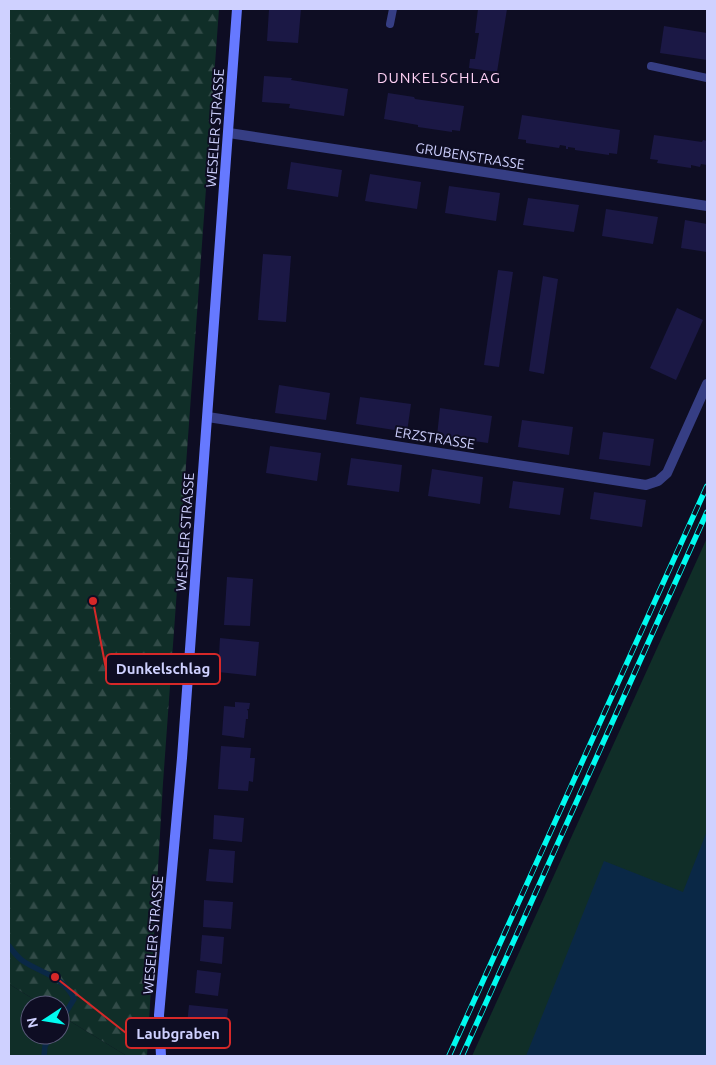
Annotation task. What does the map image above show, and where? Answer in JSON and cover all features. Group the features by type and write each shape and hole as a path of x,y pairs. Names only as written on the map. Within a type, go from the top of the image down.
{"main road":[{"name":"WESELER STRASSE","path":"161,1056 159,1016 182,758 237,9"}],"street":[{"name":"GRUBENSTRASSE","path":"229,132 707,206"},
{"name":"ERZSTRASSE","path":"208,416 646,485 658,481 667,473 707,384"}],"lane":[{"path":"390,24 392,9"},
{"path":"652,66 707,78"}],"green space":[{"path":"9,9 219,9 163,783 147,1056 127,1056 70,1021 70,995 27,995 9,984"},
{"path":"707,538 707,1056 472,1056"},
{"path":"9,984 27,995 20,995 20,1045 70,1045 70,1021 127,1056 11,1056 9,1055"}],"water":[{"path":"707,831 707,1056 526,1056 604,861 683,892"}],"building":[{"path":"269,9 301,9 298,43 267,41"},
{"path":"478,9 507,9 497,72 469,68 470,59 475,59 479,33 475,33"},
{"path":"664,26 707,33 707,60 660,53"},
{"path":"264,76 292,78 291,80 348,89 344,116 289,108 290,104 262,102"},
{"path":"388,93 464,106 460,131 452,130 452,132 418,127 418,125 384,119"},
{"path":"522,115 620,130 617,154 609,153 609,155 575,150 575,148 568,147 566,149 566,146 560,145 559,148 526,143 526,140 518,139"},
{"path":"654,135 702,142 703,140 707,141 707,165 701,164 700,167 691,165 691,168 657,163 658,160 650,159"},
{"path":"291,162 342,170 338,197 287,189"},
{"path":"370,174 421,182 417,209 365,201"},
{"path":"449,186 500,193 496,221 445,213"},
{"path":"528,198 579,205 574,232 523,225"},
{"path":"606,209 658,217 653,244 602,236"},
{"path":"685,220 707,224 707,252 681,248"},
{"path":"263,254 291,256 286,322 258,320"},
{"path":"498,270 513,272 499,367 484,365"},
{"path":"543,276 558,279 544,374 529,371"},
{"path":"677,308 703,320 676,380 650,368"},
{"path":"279,385 330,393 326,420 275,413"},
{"path":"360,397 411,404 407,432 356,424"},
{"path":"440,408 492,416 488,443 437,436"},
{"path":"522,420 573,427 569,455 518,447"},
{"path":"603,432 654,439 650,466 599,459"},
{"path":"270,446 321,453 317,481 266,473"},
{"path":"351,458 402,465 399,492 347,485"},
{"path":"432,469 483,477 480,504 428,496"},
{"path":"513,481 564,488 560,515 509,508"},
{"path":"594,492 646,500 642,527 590,519"},
{"path":"227,577 253,579 250,626 224,625"},
{"path":"220,638 259,642 256,676 218,672"},
{"path":"235,702 250,703 249,709 247,709 248,719 246,719 244,738 222,735 224,706 235,707"},
{"path":"221,746 251,748 250,758 255,758 253,782 249,781 248,791 218,789"},
{"path":"214,815 244,818 242,842 213,839"},
{"path":"209,849 235,851 233,883 206,881"},
{"path":"204,900 233,902 231,929 203,927"},
{"path":"202,935 224,937 222,964 200,961"},
{"path":"197,970 221,973 218,996 195,993"},
{"path":"189,1005 228,1009 225,1038 186,1035"}],"waterway":[{"path":"9,946 21,959 65,985 74,999 70,1006"},
{"path":"44,1056 46,1045"}],"railway":[{"path":"449,1056 707,486"},
{"path":"462,1056 707,512"}],"place":[{"name":"Dunkelschlag","path":"93,601"},
{"name":"Laubgraben","path":"55,977"}],"district":[{"name":"DUNKELSCHLAG","path":"439,78"}]}
